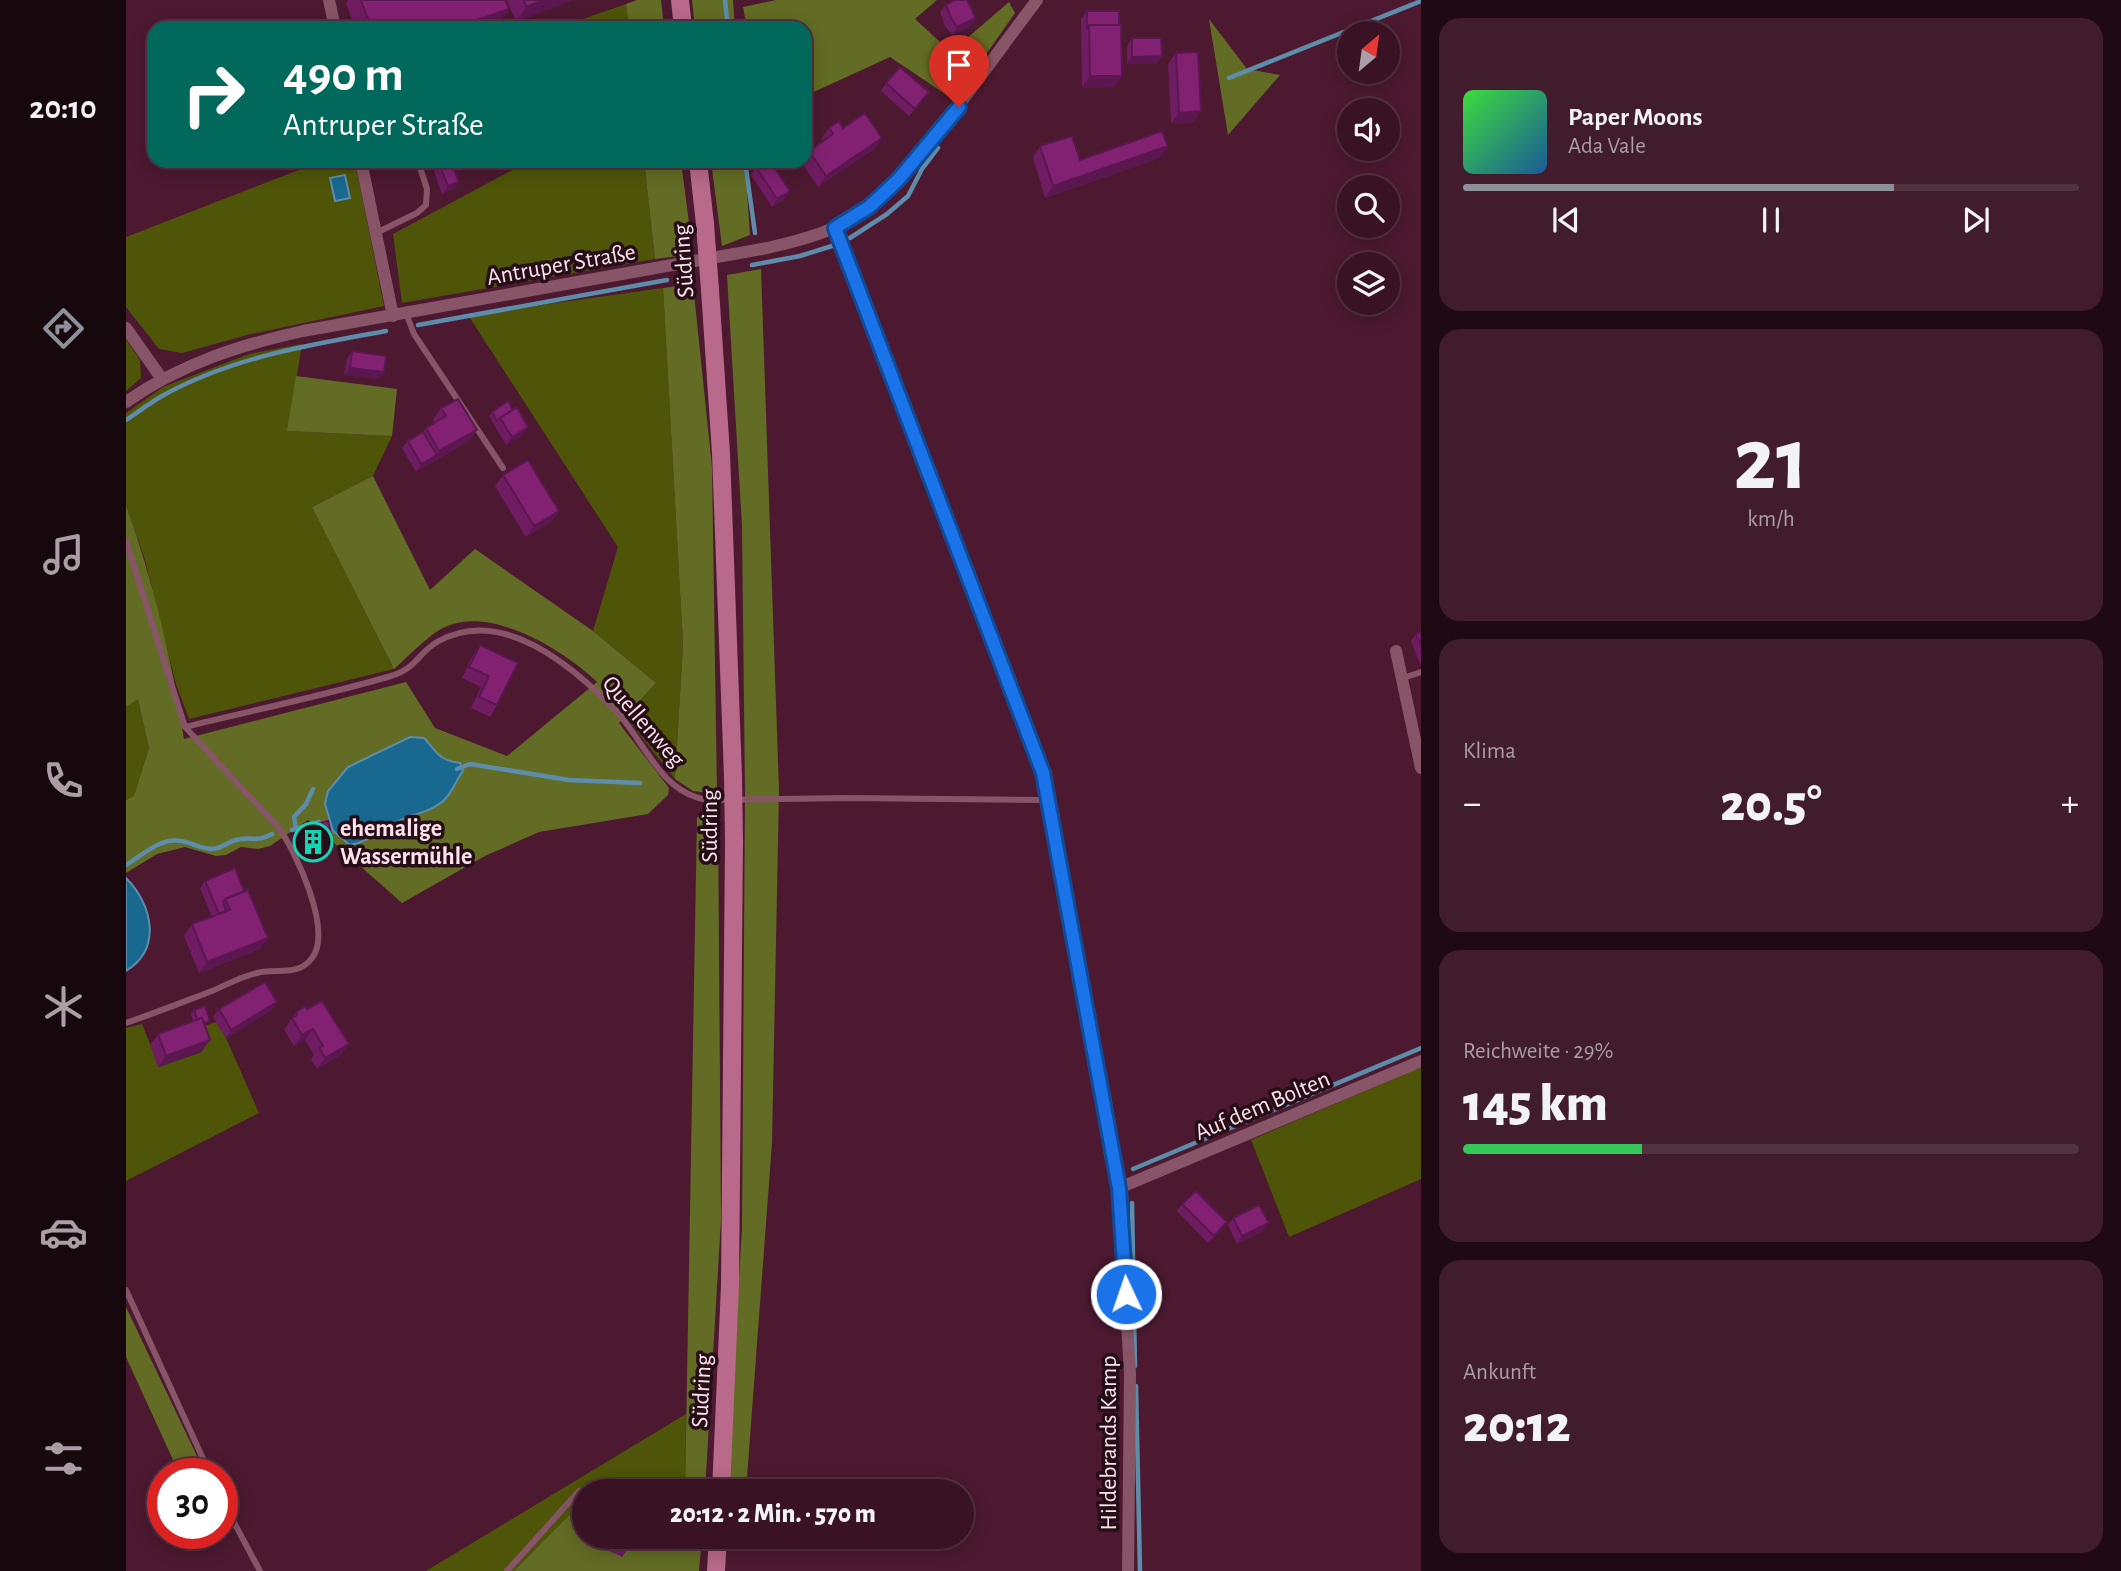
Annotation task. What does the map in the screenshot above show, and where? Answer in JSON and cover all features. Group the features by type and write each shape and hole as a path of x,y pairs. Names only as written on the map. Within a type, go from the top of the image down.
{"main road":[{"path":"680,0 682,21"},
{"name":"Südring","path":"699,168 721,453 733,776 730,1285 722,1479"},
{"path":"716,1571 717,1549"}],"street":[{"path":"329,0 334,21"},
{"name":"Antruper Straße","path":"126,402 162,379 250,343 767,248 835,228 869,207 898,180 959,107 1037,0"},
{"path":"362,168 376,233 399,314"},
{"name":"Hildebrands Kamp","path":"835,228 1043,773 1119,1188 1130,1374 1128,1571"},
{"path":"126,328 162,379"},
{"path":"1396,652 1421,768"},
{"name":"Auf dem Bolten","path":"1119,1188 1421,1060"}],"lane":[{"path":"376,233 417,213 426,205 426,189 420,168"},
{"path":"399,314 503,468"},
{"path":"126,541 185,727 272,820 288,841 304,873 312,897 317,931 316,952 312,959 295,970 254,973 126,1023"},
{"name":"Quellenweg","path":"185,727 405,672 435,643 457,633 482,629 507,634 534,645 563,665 597,692 618,714 666,779 683,793 695,798 1048,800"},
{"path":"1402,678 1421,672"},
{"path":"126,1290 202,1458"},
{"path":"507,1571 572,1499"},
{"path":"238,1530 260,1571"}],"green space":[{"path":"637,0 661,0 663,21 628,21 626,4"},
{"path":"692,0 733,0 734,21 694,21"},
{"path":"776,0 937,0 915,19 951,52 1009,2 1015,13 954,100 890,57 812,93 812,21 746,21 743,7"},
{"path":"626,4 628,21 577,21"},
{"path":"1209,19 1247,69 1280,75 1228,135"},
{"path":"304,168 356,168 384,306 247,335 182,353 159,349 126,307 126,237"},
{"path":"516,168 645,168 655,259 402,303 393,234"},
{"path":"645,168 682,168 693,254 655,259"},
{"path":"712,168 745,168 750,235 722,246"},
{"path":"761,269 779,790 772,1143 747,1479 727,1479 742,1229 745,794 742,526 727,275"},
{"path":"693,284 712,467 717,794 693,791 675,779 683,644 663,288"},
{"path":"663,288 683,644 675,779 625,716 656,683 593,631 618,547 468,315"},
{"path":"126,339 140,360 141,378 126,391"},
{"path":"302,344 288,431 392,436 373,476 312,507 394,669 189,719 176,684 145,560 126,505 126,413 163,387 249,354"},
{"path":"296,376 397,389 392,436 287,431"},
{"path":"373,476 430,590 475,549 593,631 656,683 619,723 669,788 668,795 648,814 539,832 485,856 402,903 308,820 270,846 258,849 241,847 226,855 216,856 185,847 157,854 126,873 126,800 134,796 149,748 138,699 126,707 126,505 161,620 184,739 406,682 435,728 507,756 597,682 547,645 505,627 484,622 463,622 445,627 425,640 394,669 312,507","holes":["431,746 443,758 460,763 463,771 450,794 370,839 370,756"]},
{"path":"138,698 149,748 134,797 126,800 126,707"},
{"path":"718,813 721,1219 706,1479 685,1479 697,817"},
{"path":"216,1022 226,1038 259,1113 126,1181 126,1028 142,1024 159,1067 202,1052 196,1029"},
{"path":"1421,1067 1421,1179 1289,1237 1251,1140"},
{"path":"126,1307 198,1458 172,1458 126,1357"},
{"path":"686,1414 685,1479 578,1479"},
{"path":"572,1483 572,1512 514,1571 426,1571"},
{"path":"572,1512 572,1549 701,1549 699,1571 514,1571"}],"water":[{"path":"345,175 350,198 335,201 330,178"},
{"path":"410,737 424,738 443,758 460,763 463,771 441,803 350,845 333,831 325,804 328,791 348,767"},
{"path":"126,878 142,901 150,926 145,951 126,971"}],"building":[{"path":"361,0 505,0 509,9 475,21 368,21"},
{"path":"524,0 544,0 526,7"},
{"path":"955,0 967,0 976,18 957,27 946,5"},
{"path":"1087,11 1119,11 1119,25 1089,25 1087,29"},
{"path":"1089,25 1121,25 1122,76 1090,76"},
{"path":"1132,38 1161,38 1162,56 1132,57"},
{"path":"1198,52 1201,111 1179,113 1176,53"},
{"path":"900,67 929,92 915,109 886,83"},
{"path":"865,113 882,138 826,176 812,155 812,149 833,134 829,128 839,121 843,128"},
{"path":"1162,131 1168,146 1053,186 1040,146 1072,136 1080,160"},
{"path":"441,168 454,168 459,182 448,186"},
{"path":"757,168 775,168 790,191 777,199"},
{"path":"352,351 386,356 384,372 350,368"},
{"path":"458,399 477,430 439,451 426,428 446,416 441,408"},
{"path":"508,401 513,410 497,421 492,412"},
{"path":"517,407 528,427 512,437 500,418"},
{"path":"423,432 437,455 421,464 408,441"},
{"path":"528,460 559,511 534,526 503,475"},
{"path":"1421,632 1421,646 1416,634"},
{"path":"480,645 518,663 497,705 479,697 489,676 469,667"},
{"path":"328,821 333,842 309,847 304,827"},
{"path":"235,868 244,891 225,899 223,902 226,911 219,914 205,881"},
{"path":"248,890 268,938 207,962 192,924 230,910 225,899"},
{"path":"265,982 277,1002 231,1030 219,1009"},
{"path":"322,1001 349,1044 325,1058 319,1048 323,1046 313,1029 302,1035 292,1018 306,1006 307,1009"},
{"path":"205,1006 210,1021 204,1023 202,1018 197,1019 194,1010"},
{"path":"202,1018 210,1040 166,1056 158,1034"},
{"path":"1196,1191 1227,1222 1214,1236 1182,1204"},
{"path":"1259,1205 1269,1223 1242,1236 1233,1218"}],"waterway":[{"path":"725,0 727,21"},
{"path":"1229,78 1421,1"},
{"path":"850,238 887,214 908,196 922,169 938,148"},
{"path":"746,168 755,233"},
{"path":"752,265 800,256 832,246"},
{"path":"418,325 667,280"},
{"path":"126,420 162,396 216,371 271,354 386,331"},
{"path":"457,769 470,764 569,780 640,783"},
{"path":"296,829 294,817 306,804 313,789"},
{"path":"292,830 319,822"},
{"path":"126,865 152,848 169,841 211,849 237,840 259,839 272,834"},
{"path":"1133,1169 1421,1048"},
{"path":"1132,1203 1135,1366"},
{"path":"1136,1386 1140,1571"}],"place":[{"name":"ehemalige Wassermühle","path":"313,842"}],"route":[{"path":"959,107 898,180 869,207 835,228 1043,773 1119,1188 1126,1294"}]}
